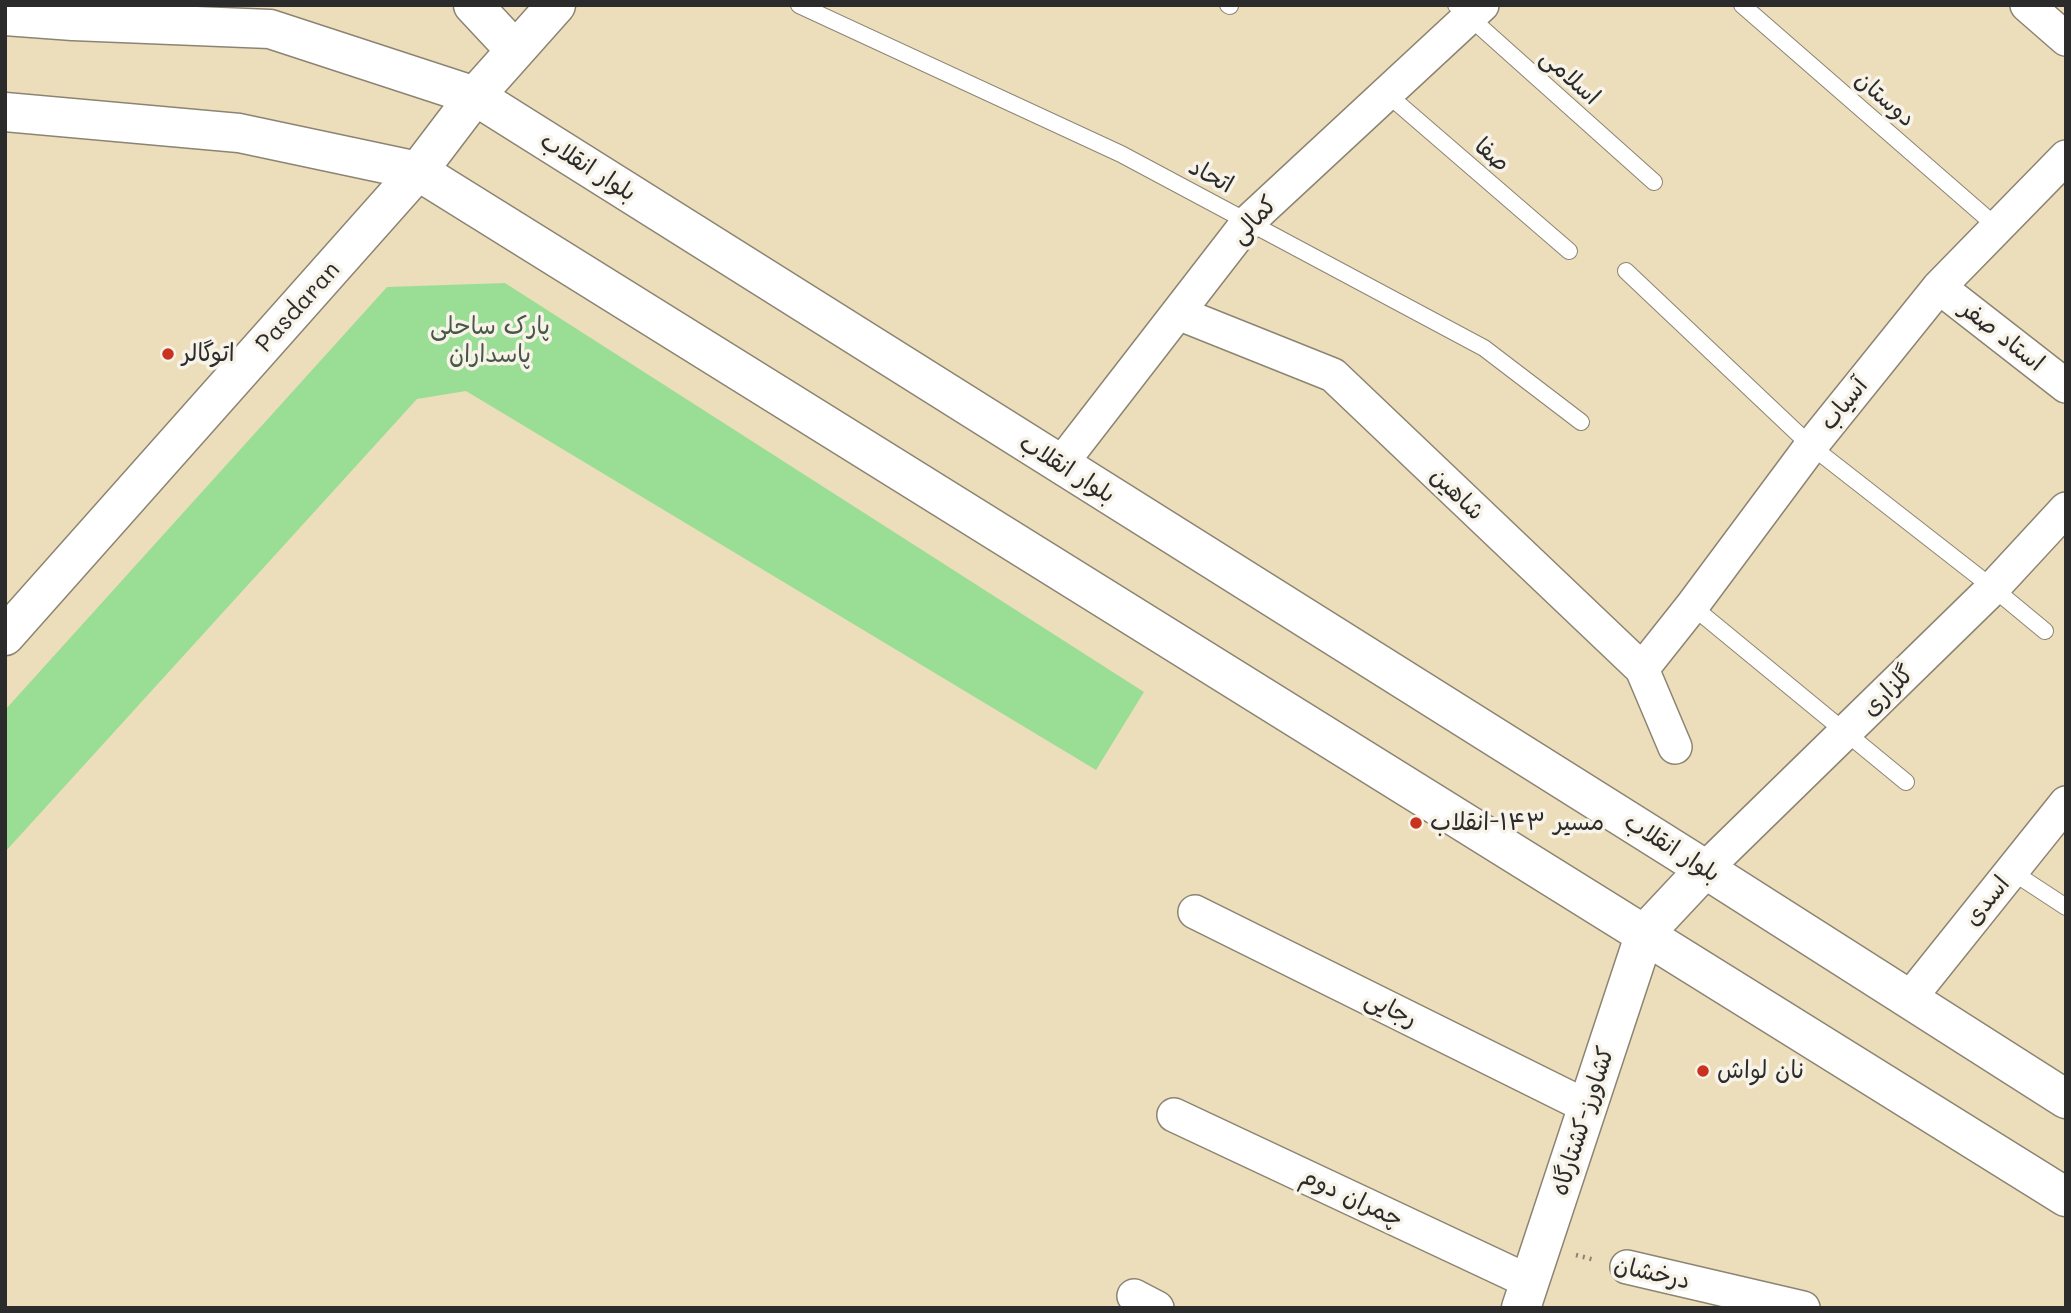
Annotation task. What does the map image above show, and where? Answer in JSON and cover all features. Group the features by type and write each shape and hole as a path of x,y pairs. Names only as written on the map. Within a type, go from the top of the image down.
{"main road":[{"path":"473,5 515,50"},
{"name":"Pasdaran","path":"5,636 418,171 475,96 556,5"},
{"name":"بلوار انقلاب","path":"5,16 73,22 270,29 475,96 2066,1099"},
{"path":"5,112 239,133 418,171 2066,1197"},
{"path":"1645,933 1705,869"},
{"name":"کشاورز-کشتارگاه","path":"1531,1279 1645,933"}],"street":[{"path":"216,5 270,29"},
{"path":"2027,5 2066,38"},
{"name":"کمالی","path":"1060,465 1248,222 1386,93 1469,9"},
{"name":"آسیاب","path":"1642,669 1811,446 1939,287 2066,157"},
{"name":"استاد صفر","path":"1939,287 2066,386"},
{"name":"شاهین","path":"1178,313 1333,375 1642,669 1675,747"},
{"name":"گلزاری","path":"1705,869 1993,588 2066,509"},
{"name":"اسدی","path":"1909,999 2066,803"},
{"name":"رجایی","path":"1195,912 1588,1107"},
{"name":"چمران دوم","path":"1174,1115 1531,1279"},
{"name":"درخشان","path":"1627,1267 1803,1308"}],"lane":[{"name":"اتحاد","path":"799,5 1121,154 1485,348 1581,422"},
{"name":"دوستان","path":"1742,5 1997,227"},
{"name":"اسلامی","path":"1469,9 1654,182"},
{"name":"صفا","path":"1386,93 1569,251"},
{"path":"1626,271 1811,446 2045,631"},
{"path":"1692,606 1906,782"},
{"path":"2011,871 2066,907"}],"path":[{"name":"درخشان","path":"1531,1279 1627,1267"}],"green space":[{"name":"پارک ساحلی پاسداران","path":"505,283 1144,692 1096,770 466,391 417,399 5,852 5,710 387,287"}],"place":[{"name":"اتوگالر","path":"168,354"},
{"name":"مسیر ۱۴۳-انقلاب","path":"1416,823"},
{"name":"نان لواش","path":"1703,1071"}]}
